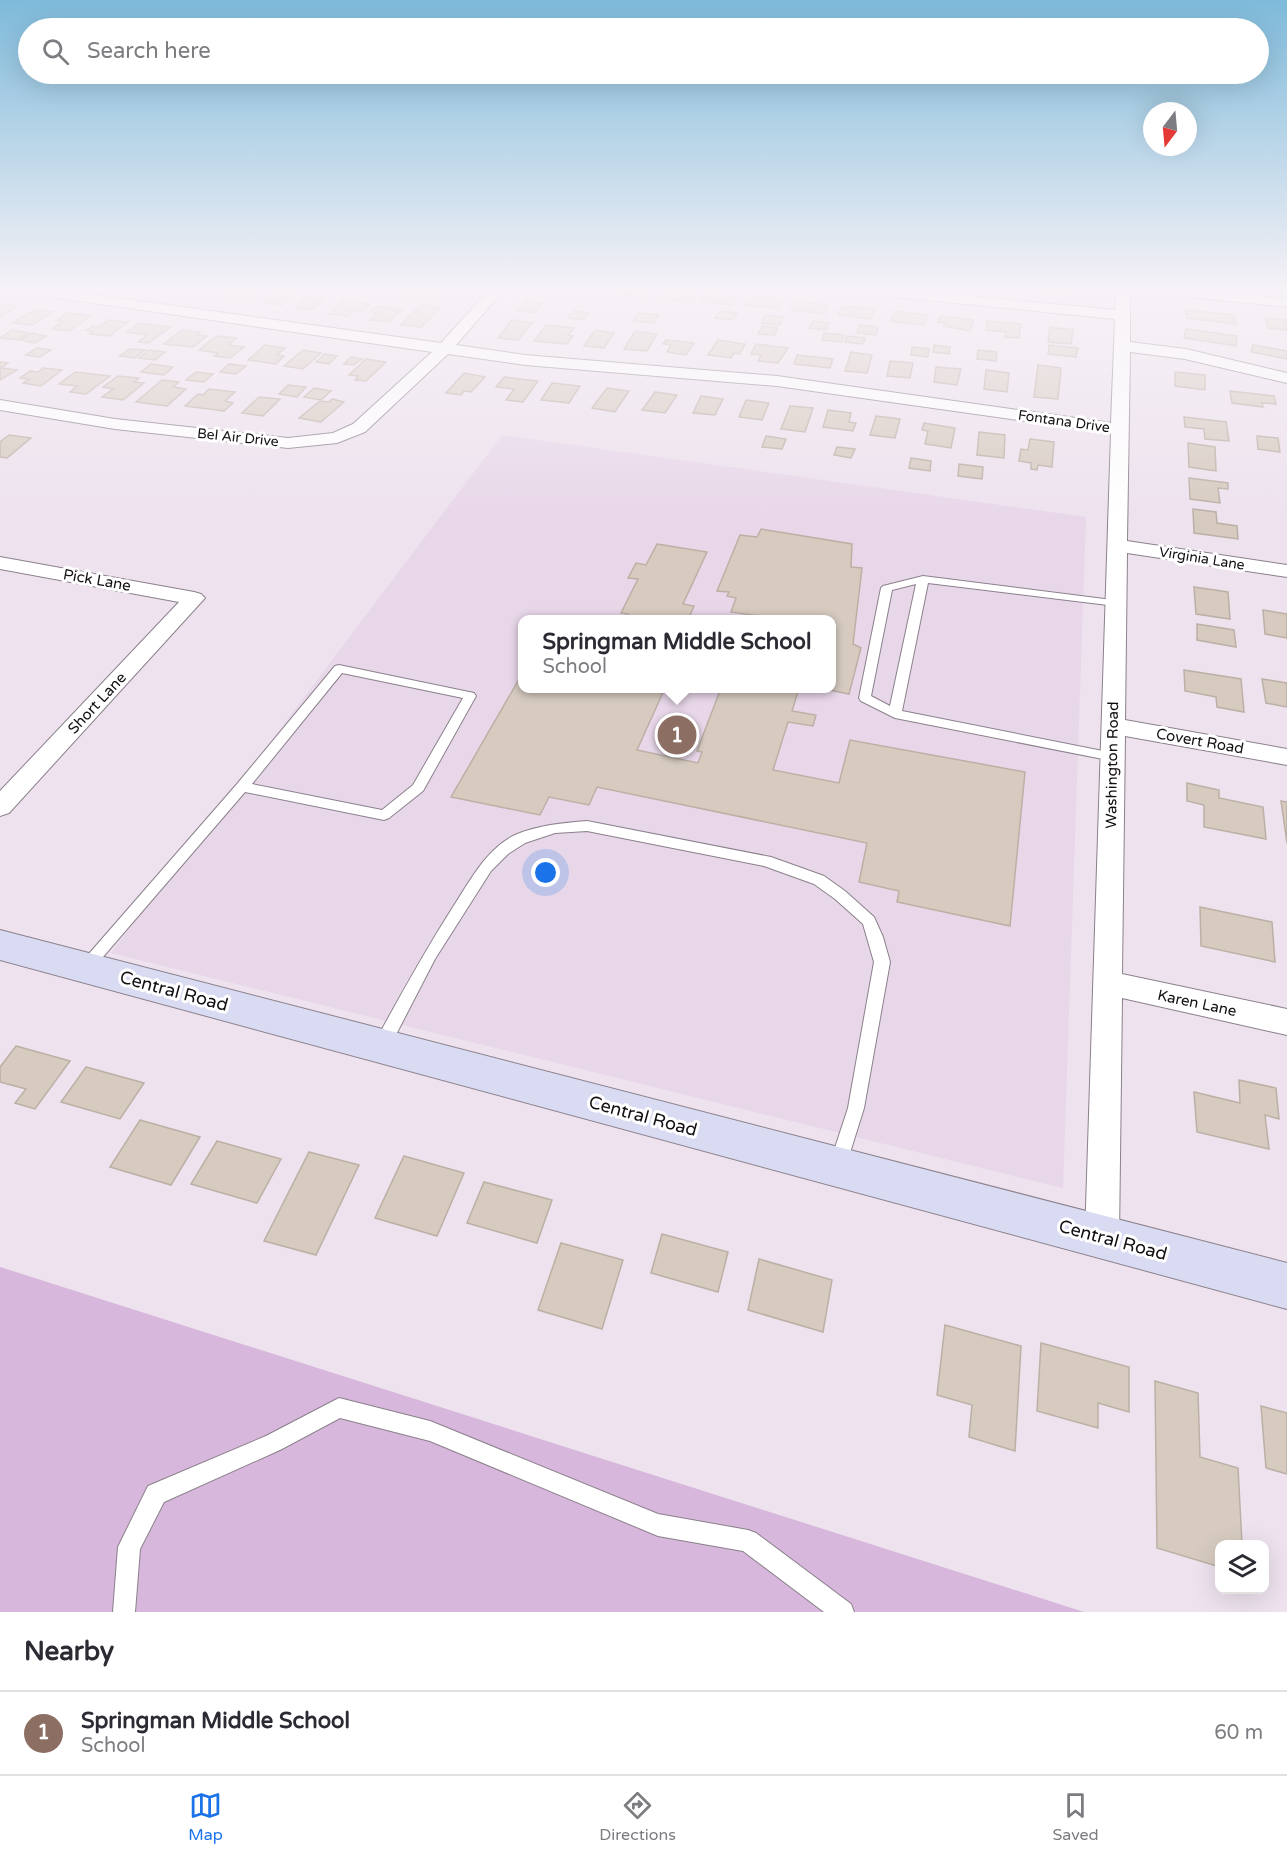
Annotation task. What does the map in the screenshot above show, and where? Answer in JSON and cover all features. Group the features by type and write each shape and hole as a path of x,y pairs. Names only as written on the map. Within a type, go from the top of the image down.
{"main road":[{"name":"Central Road","path":"0,945 1287,1286"}],"street":[{"name":"Bel Air Drive","path":"0,405 115,424 288,443 311,442 338,438 359,428 424,367"},
{"name":"Fontana Drive","path":"599,367 777,381 1120,429"},
{"name":"Washington Road","path":"1102,1238 1121,367"},
{"path":"1234,367 1287,378"},
{"name":"Virginia Lane","path":"1117,545 1287,571"},
{"name":"Pick Lane","path":"0,562 194,598"},
{"name":"Short Lane","path":"0,807 194,598"},
{"name":"Covert Road","path":"1113,726 1287,757"},
{"name":"Karen Lane","path":"1107,983 1287,1022"}],"lane":[{"path":"1113,757 895,714 865,698 887,588 923,579 1116,603"},
{"path":"895,714 923,579"},
{"path":"85,968 242,787 339,669 470,696 418,788 384,815 242,787"},
{"path":"381,1047 430,955 486,867 503,850 520,839 555,828 587,826 766,861 819,880 840,895 869,921 882,962 856,1108 838,1168"},
{"path":"124,1612 129,1547 156,1494 273,1443 339,1408 430,1431 658,1525 748,1541 843,1612"}],"shaded area":[{"path":"502,435 1086,517 1063,1188 111,953"},
{"path":"0,1267 1084,1612 0,1612"}],"building":[{"path":"0,367 17,370 0,380"},
{"path":"147,367 173,367 164,375 141,372"},
{"path":"225,367 244,367 236,374 220,372"},
{"path":"357,367 380,367 366,381 355,380 358,376 349,375"},
{"path":"846,367 869,367 867,373 845,371"},
{"path":"889,367 912,367 910,378 887,376"},
{"path":"936,367 961,369 957,385 934,382"},
{"path":"1038,367 1061,368 1058,399 1034,397"},
{"path":"43,368 62,370 41,386 23,383 29,379 20,378 30,371 38,372"},
{"path":"986,370 1009,373 1007,392 984,389"},
{"path":"75,372 110,376 86,394 70,392 77,386 59,384"},
{"path":"196,372 213,374 204,382 186,380"},
{"path":"1175,372 1205,375 1205,390 1175,386"},
{"path":"464,373 485,377 471,392 464,391 461,395 446,393"},
{"path":"118,376 139,378 134,382 144,383 123,400 102,397 113,389 103,387"},
{"path":"504,377 538,381 523,402 506,400 514,389 496,387"},
{"path":"162,380 179,382 173,387 186,389 167,406 136,402"},
{"path":"552,383 580,386 569,403 541,400"},
{"path":"288,385 306,387 297,397 279,394"},
{"path":"314,388 331,391 321,400 304,397"},
{"path":"607,388 629,391 615,412 592,408"},
{"path":"209,389 235,392 225,401 233,403 224,411 185,406 198,394 203,395"},
{"path":"1230,391 1274,396 1276,404 1262,403 1263,407 1232,403"},
{"path":"655,392 677,395 665,413 642,410"},
{"path":"701,396 723,399 715,415 693,413"},
{"path":"259,397 280,399 263,416 242,413"},
{"path":"332,399 344,402 321,422 299,418 320,401 329,402"},
{"path":"746,400 769,403 762,420 739,417"},
{"path":"790,406 813,408 805,432 781,429"},
{"path":"828,410 851,413 849,422 856,423 853,431 823,427"},
{"path":"876,416 900,419 895,438 870,435"},
{"path":"1184,417 1226,422 1229,441 1205,439 1204,429 1185,427"},
{"path":"924,423 955,428 951,448 925,444 928,431 922,430"},
{"path":"979,432 1005,435 1004,458 977,455"},
{"path":"9,435 31,438 7,458 0,457 0,442"},
{"path":"766,436 786,439 782,449 762,447"},
{"path":"1257,436 1278,438 1280,452 1258,449"},
{"path":"1030,439 1054,442 1052,467 1038,465 1037,470 1031,469 1031,463 1019,461 1021,449 1028,450"},
{"path":"1188,443 1215,447 1216,471 1189,467"},
{"path":"837,447 855,449 851,458 834,455"},
{"path":"911,458 931,461 930,471 909,468"},
{"path":"959,464 983,467 982,479 958,476"},
{"path":"1189,478 1228,483 1228,489 1218,488 1220,503 1190,499"},
{"path":"1193,509 1216,512 1217,523 1237,526 1238,539 1194,533"},
{"path":"761,529 852,544 851,567 862,568 853,644 861,648 849,694 836,691 836,615 752,615 731,612 736,598 727,596 729,592 717,591 740,535 757,537"},
{"path":"657,544 707,552 683,604 694,606 690,615 628,615 621,613 638,579 628,578 636,563 646,565"},
{"path":"1194,587 1228,592 1230,619 1196,614"},
{"path":"1263,610 1287,614 1287,638 1265,634"},
{"path":"1197,624 1234,630 1236,647 1197,640"},
{"path":"1184,670 1241,679 1244,712 1217,707 1216,697 1185,691"},
{"path":"1262,679 1287,683 1287,707 1266,703"},
{"path":"518,681 518,693 663,693 637,750 698,763 702,752 697,751 719,693 797,693 792,711 816,715 813,726 788,722 773,770 839,783 850,740 1025,772 1010,926 897,902 899,891 859,882 867,843 597,787 589,805 549,797 540,815 451,797"},
{"path":"1187,783 1219,790 1219,798 1263,807 1266,839 1204,827 1204,805 1187,801"},
{"path":"1281,801 1287,802 1287,843"},
{"path":"1200,907 1272,922 1275,962 1201,946"},
{"path":"16,1046 70,1061 35,1109 15,1103 26,1089 0,1082 0,1067"},
{"path":"86,1067 144,1083 120,1119 61,1102"},
{"path":"1239,1080 1276,1088 1279,1119 1265,1115 1269,1149 1197,1132 1194,1092 1240,1103"},
{"path":"140,1120 200,1137 171,1185 110,1167"},
{"path":"217,1141 281,1159 257,1203 191,1184"},
{"path":"309,1152 359,1165 316,1255 264,1241"},
{"path":"404,1156 464,1173 437,1236 375,1218"},
{"path":"484,1182 552,1200 537,1243 467,1223"},
{"path":"662,1234 728,1252 718,1292 651,1273"},
{"path":"561,1243 623,1260 602,1329 538,1310"},
{"path":"759,1259 832,1280 823,1332 748,1310"},
{"path":"945,1325 1021,1346 1015,1451 969,1437 972,1405 937,1395"},
{"path":"1041,1343 1129,1367 1129,1412 1098,1403 1098,1428 1037,1411"},
{"path":"1155,1381 1198,1393 1200,1457 1238,1468 1242,1540 1215,1540 1215,1565 1157,1548"},
{"path":"1261,1406 1287,1413 1287,1474 1266,1468"}],"place":[{"name":"Springman Middle School","path":"677,735"}]}
